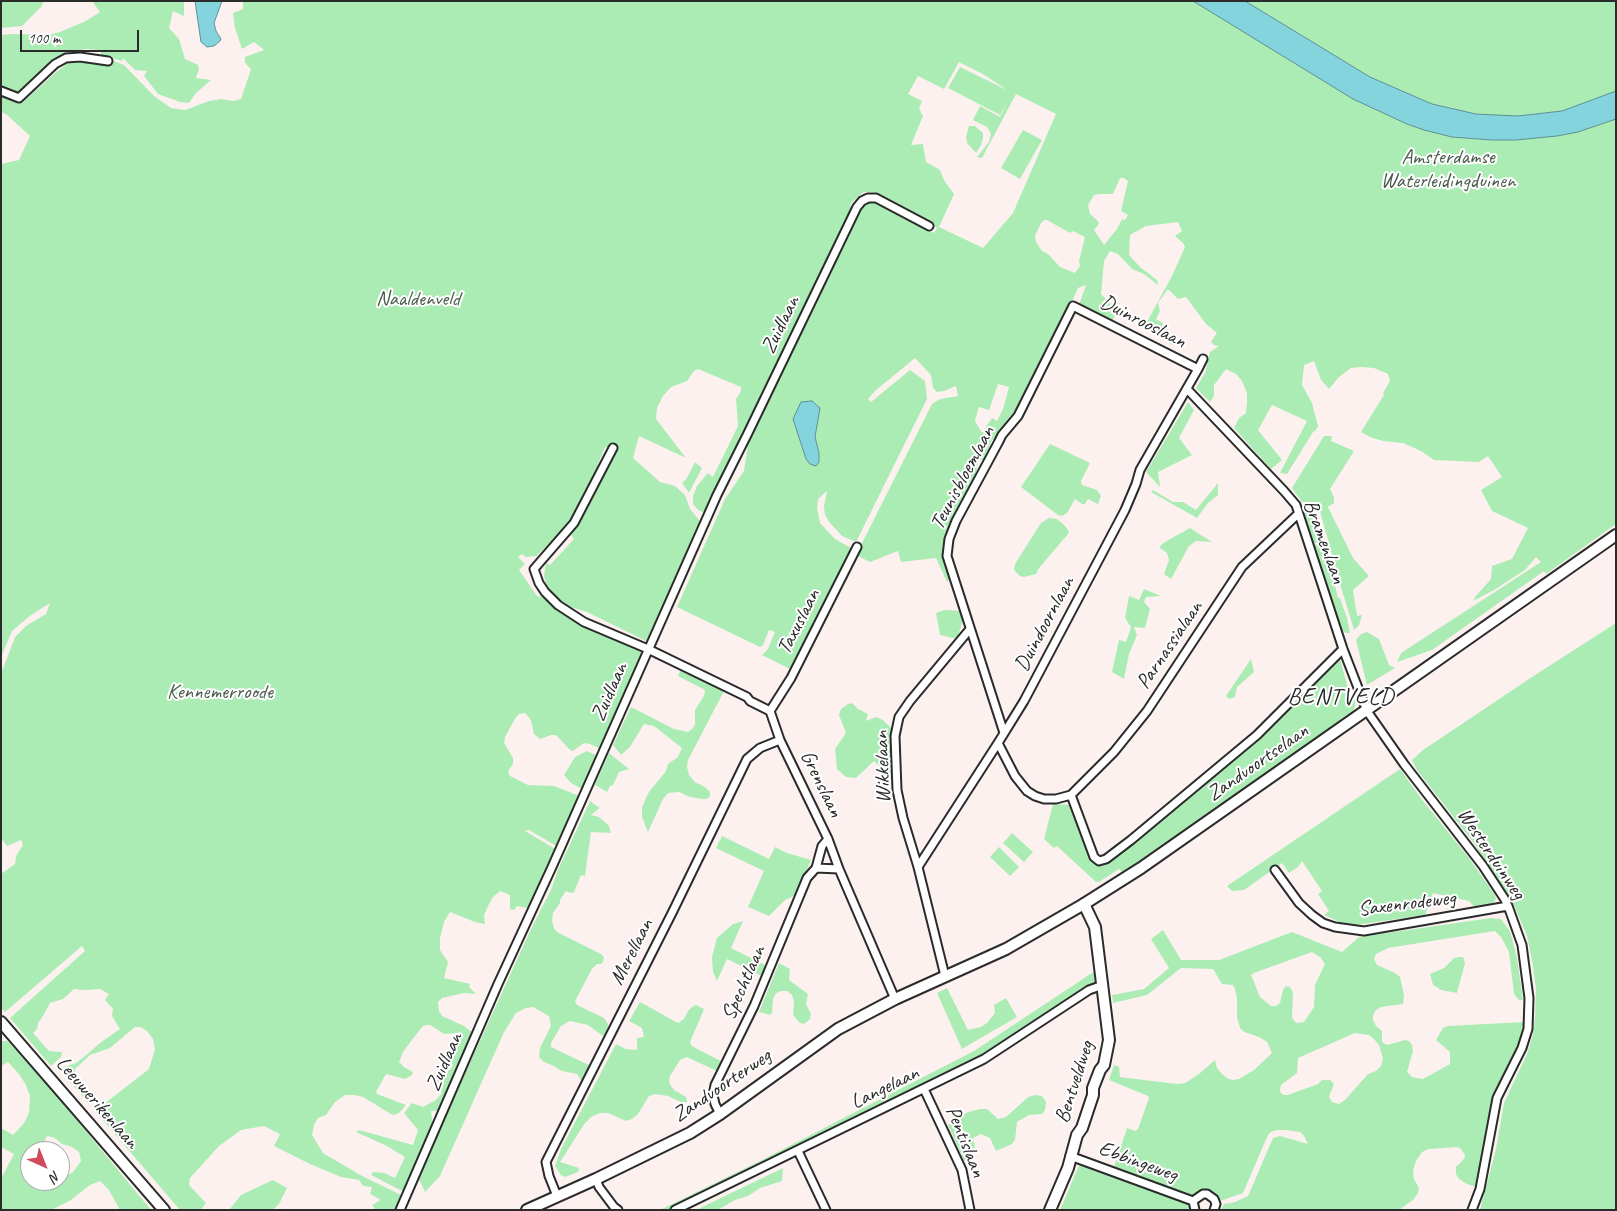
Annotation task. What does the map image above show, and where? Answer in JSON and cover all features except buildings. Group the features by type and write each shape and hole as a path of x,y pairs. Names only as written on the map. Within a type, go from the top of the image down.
{"main road":[{"name":"Zandvoortselaan","path":"933,982 1006,949 1084,904 1141,868 1616,535"},
{"name":"Bentveldweg","path":"1050,1210 1068,1168 1070,1156 1093,1095 1093,1088 1104,1064 1109,1040 1095,927 1084,904"},
{"name":"Zandvoorterweg","path":"527,1210 690,1133 720,1114 832,1033 895,999 933,982"},
{"name":"Leeuwerikenlaan","path":"2,1024 164,1210"}],"street":[{"path":"1,91 19,98 55,64 66,58 88,57 108,61"},
{"name":"Zuidlaan","path":"400,1210 498,984 552,867 716,495 748,434 858,207 868,198 876,198 929,226"},
{"name":"Duinrooslaan","path":"1073,306 1198,369"},
{"name":"Teunisbloemlaan","path":"1004,733 947,556 949,539 956,521 1002,435 1018,416 1073,306"},
{"name":"Duinrooslaan","path":"1187,389 1203,359"},
{"name":"Bramenlaan","path":"1187,389 1296,505 1343,649 1367,711"},
{"name":"Duindoornlaan","path":"918,867 1024,701 1135,488 1140,470 1187,389"},
{"path":"612,448 574,523 534,569 539,583 558,605 584,622 648,649 747,697 750,701 770,711"},
{"name":"Parnassialaan","path":"1071,795 1114,752 1147,711 1242,567 1298,514"},
{"name":"Taxuslaan","path":"770,711 791,678 857,547"},
{"name":"Wikkelaan","path":"945,976 897,790 895,736 899,718 910,701 970,629"},
{"name":"Zandvoortselaan","path":"1071,795 1094,857 1099,860 1113,855 1258,735 1343,649"},
{"name":"Grenslaan","path":"770,711 780,740 828,839 895,999"},
{"name":"Westerduinweg","path":"1367,711 1404,764 1483,866 1508,906 1522,945 1530,998 1528,1030 1522,1048 1497,1098 1480,1189 1472,1210"},
{"name":"Merellaan","path":"557,1196 546,1162 673,911 747,759 760,748 780,740"},
{"path":"998,743 1021,784 1035,796 1044,799 1056,799 1071,795"},
{"name":"Spechtlaan","path":"720,1114 713,1095 715,1085 754,1006 807,878 816,868 822,846 828,839"},
{"path":"816,868 839,869"},
{"name":"Saxenrodeweg","path":"1275,870 1299,904 1312,915 1335,927 1364,931 1508,906"},
{"name":"Langelaan","path":"675,1210 984,1059 1089,990 1103,985"},
{"name":"Pentislaan","path":"924,1089 962,1170 970,1210"},
{"path":"798,1150 826,1210"},
{"name":"Ebbingeweg","path":"1070,1156 1193,1201"},
{"path":"596,1179 599,1187 618,1210"},
{"name":"Ebbingeweg","path":"1193,1201 1203,1194 1207,1194 1214,1199 1216,1204 1214,1210"},
{"name":"Ebbingeweg","path":"1193,1201 1195,1210"}],"green space":[{"path":"1,1 44,1 41,7 22,26 1,28"},
{"path":"92,1 184,1 184,16 173,11 169,28 179,39 185,59 198,65 199,69 196,78 211,80 196,93 189,103 180,102 158,94 144,76 147,71 135,70 123,58 122,61 101,55 101,50 86,49 55,60 17,94 1,86 1,35 48,35 60,32 86,21 100,12"},
{"path":"243,1 1616,1 1616,524 1546,574 1544,571 1432,650 1397,662 1401,653 1541,562 1536,557 1525,570 1473,601 1491,579 1492,566 1512,559 1528,528 1492,511 1481,490 1502,477 1488,456 1479,462 1434,460 1421,451 1403,443 1383,441 1361,432 1384,395 1383,393 1390,381 1388,374 1374,368 1351,368 1339,377 1329,389 1321,380 1314,361 1304,365 1302,385 1312,403 1318,426 1287,474 1280,473 1307,421 1272,405 1258,430 1282,460 1271,469 1234,428 1239,418 1246,413 1247,402 1247,393 1242,381 1236,374 1226,369 1214,385 1214,396 1210,402 1196,388 1205,373 1210,352 1219,346 1211,342 1217,333 1206,324 1186,297 1178,299 1168,289 1158,303 1160,311 1156,319 1163,323 1161,330 1170,336 1174,346 1146,329 1148,320 1172,276 1185,247 1175,236 1182,231 1178,222 1146,226 1130,235 1129,255 1140,267 1157,280 1158,285 1144,274 1132,269 1118,254 1110,251 1104,261 1101,294 1113,306 1110,312 1115,316 1112,321 1079,305 1086,285 1078,288 1017,408 991,442 984,462 979,458 974,481 948,534 944,548 950,579 947,582 936,558 901,562 898,551 870,562 856,555 932,404 940,399 958,396 956,386 937,392 933,388 931,375 915,358 868,399 871,402 910,370 925,381 927,399 856,542 842,536 825,515 824,506 827,491 818,499 817,508 820,523 835,539 853,549 792,670 762,655 768,649 775,632 769,630 763,645 760,647 677,607 725,499 744,471 748,445 865,203 876,201 934,233 937,228 921,216 880,194 864,192 850,206 852,208 705,513 698,510 693,504 693,496 697,486 708,473 713,477 738,426 736,399 741,391 741,387 698,369 694,371 687,381 671,387 663,396 657,408 656,419 686,458 639,436 633,458 660,482 675,486 685,495 690,509 700,521 691,546 648,642 587,612 571,607 555,597 547,586 544,576 546,563 550,565 574,539 571,535 591,499 613,449 605,447 581,505 570,525 536,556 526,557 522,554 518,557 525,564 519,570 537,596 545,598 563,614 635,647 643,653 612,722 603,750 584,743 573,751 556,735 540,739 534,734 531,720 525,713 519,714 516,717 505,737 504,743 513,758 513,764 508,771 510,776 528,785 554,786 582,797 558,847 529,830 525,831 557,850 527,908 517,906 514,910 510,909 510,895 500,891 493,897 488,906 484,915 485,924 450,912 444,922 440,938 440,950 448,962 444,978 470,984 469,987 476,994 464,993 442,998 438,1002 439,1011 442,1016 464,1026 473,1033 438,1111 431,1111 433,1125 404,1192 371,1175 373,1172 384,1173 395,1178 405,1157 387,1146 356,1132 359,1130 413,1145 418,1130 404,1113 412,1103 423,1107 436,1100 442,1093 434,1081 441,1079 453,1066 449,1061 450,1056 462,1036 461,1033 444,1034 427,1025 423,1026 411,1041 399,1062 413,1072 412,1075 405,1079 386,1074 376,1092 406,1105 399,1113 391,1114 363,1097 345,1095 335,1102 326,1115 318,1118 314,1125 312,1135 323,1153 362,1176 401,1195 395,1210 376,1210 372,1205 381,1200 370,1194 372,1187 363,1186 359,1180 341,1177 274,1146 280,1134 264,1126 241,1130 219,1146 190,1178 189,1185 206,1203 201,1210 180,1210 95,1111 149,1069 155,1049 153,1039 147,1031 141,1027 135,1027 110,1048 90,1055 75,1069 76,1083 91,1101 89,1104 59,1069 76,1063 120,1029 112,1016 113,1009 105,1000 109,994 100,989 74,989 63,999 50,1003 38,1023 37,1029 33,1033 49,1051 62,1052 61,1057 51,1066 10,1018 85,951 82,946 5,1012 1,1008 1,874 15,864 16,856 23,845 21,840 7,846 1,838 1,674 15,637 26,626 46,614 50,603 31,615 12,631 1,657 1,164 19,160 30,136 6,114 1,112 1,94 22,103 69,62 96,57 124,65 154,96 171,108 185,110 209,101 241,99 251,69 245,63 245,57 264,50 254,42 242,49 235,28 233,13 243,9","holes":["959,62 983,74 1007,90 960,67 948,88 1000,115 1007,103 1000,117 980,106 973,120 987,127 991,134 989,142 977,157 982,158 1016,94 1056,114 1013,213 983,248 939,227 954,194 944,180 940,170 926,162 923,144 911,145 923,116 919,109 922,101 908,94 918,76 944,89","1120,178 1128,181 1121,211 1128,215 1125,220 1122,219 1117,229 1104,245 1094,230 1099,224 1090,214 1088,205 1094,195 1113,194","1047,220 1070,233 1073,231 1085,237 1079,261 1080,266 1075,273 1060,267 1048,254 1042,251 1036,242 1035,236 1041,223","998,384 1009,387 1003,409 997,421 992,418 982,433 975,421 979,407 989,410","802,402 820,408 814,437 819,453 819,462"]},
{"path":"969,126 975,126 983,133 981,145 976,153 967,143 966,137"},
{"path":"1023,130 1042,140 1020,179 1001,168"},
{"path":"1188,402 1194,410 1179,438 1192,455 1158,472 1160,487 1146,472"},
{"path":"1324,436 1332,436 1331,441 1354,451 1330,489 1334,497 1334,503 1328,507 1353,558 1369,576 1353,590 1357,616 1362,615 1359,625 1354,630 1318,504 1302,502 1292,488"},
{"path":"1050,444 1090,463 1081,481 1082,485 1097,490 1101,496 1098,504 1088,499 1085,504 1082,504 1075,499 1067,513 1062,516 1021,487"},
{"path":"695,462 702,468 689,493 682,483 687,478"},
{"path":"1218,483 1218,495 1208,503 1197,518 1151,492 1153,490 1173,502 1183,502 1196,510"},
{"path":"1301,507 1314,509 1321,530 1323,539 1312,545"},
{"path":"1049,518 1057,519 1063,524 1069,531 1068,534 1036,574 1020,576 1014,570 1015,564 1041,523"},
{"path":"1190,528 1212,542 1196,541 1189,546 1171,579 1164,574 1169,560 1167,553 1159,547"},
{"path":"1324,541 1338,598 1340,598 1347,618 1350,633 1340,629 1313,546"},
{"path":"1144,589 1161,596 1146,597 1144,602 1150,609 1145,628 1134,627 1137,635 1129,654 1124,679 1112,672 1119,640 1126,642 1131,627 1125,618 1129,596 1139,600"},
{"path":"944,610 963,611 964,617 957,639 940,635 936,613"},
{"path":"1616,623 1616,1210 1480,1210 1496,1149 1504,1103 1527,1054 1533,1035 1536,989 1532,960 1527,936 1513,903 1473,842 1417,770 1412,760 1423,750"},
{"path":"1367,632 1379,639 1389,665 1395,668 1367,685 1356,640 1361,634"},
{"path":"1251,659 1254,672 1237,687 1235,697 1229,699 1226,696"},
{"path":"1340,659 1351,699 1356,700 1354,710 1341,719 1328,732 1217,810 1122,872 1119,869 1096,882 1057,846 1054,848 1044,839 1053,804 1072,805 1091,859 1099,863 1112,860 1259,738"},
{"path":"681,669 724,691 688,760 687,767 689,775 695,782 710,792 710,796 707,799 702,799 690,797 679,792 668,793 663,799 648,832 642,817 642,808 645,800 666,771 668,764 678,757 682,748 654,726 644,724 630,747 621,755 613,745 631,707 674,729 688,732 692,729 695,725 695,710 704,696 705,690 678,676"},
{"path":"852,703 858,709 868,714 866,721 876,717 883,720 893,730 894,780 874,761 856,778 846,777 837,769 835,749 846,733 839,715 841,709"},
{"path":"587,751 600,757 585,791 571,783 564,775 575,757"},
{"path":"609,753 629,769 619,772 613,785 610,786 607,792 595,785"},
{"path":"1400,769 1469,858 1495,895 1496,899 1493,903 1475,907 1469,901 1433,893 1425,915 1346,925 1324,915 1329,911 1318,894 1322,891 1302,861 1298,867 1289,873 1282,863 1244,890 1232,891 1227,886"},
{"path":"590,801 600,808 591,815 599,817 605,822 609,826 611,833 591,832 585,876 581,875 574,892 566,891 553,913 552,921 557,932 604,957 601,964 597,964 592,969 575,1001 577,1005 604,1018 608,1024 607,1039 588,1025 570,1021 561,1026 551,1043 551,1047 593,1067 584,1085 577,1074 562,1071 544,1062 539,1057 540,1048 551,1026 549,1016 533,1007 516,1013 504,1032 440,1176 425,1192 418,1177 531,929 551,890 558,870"},
{"path":"1012,833 1033,852 1024,862 1003,843"},
{"path":"722,836 769,859 775,847 787,853 811,860 796,895 785,900 769,916 748,907 764,871 716,848"},
{"path":"999,847 1019,867 1010,876 990,857"},
{"path":"1491,918 1501,919 1510,931 1517,958 1523,1000 1519,1000 1514,994 1509,952 1501,937 1495,931 1388,948 1376,954 1374,959 1377,965 1400,977 1404,995 1403,1004 1381,1007 1376,1010 1373,1020 1382,1031 1382,1042 1387,1045 1405,1040 1409,1041 1412,1045 1413,1051 1407,1072 1412,1077 1423,1079 1450,1064 1450,1052 1436,1040 1443,1028 1448,1026 1524,1022 1526,1024 1515,1055 1495,1094 1476,1187 1459,1179 1456,1174 1456,1167 1464,1159 1465,1155 1461,1149 1457,1147 1429,1149 1422,1152 1413,1170 1414,1179 1419,1188 1418,1193 1414,1199 1399,1210 1221,1210 1224,1204 1235,1202 1248,1196 1273,1138 1280,1136 1308,1144 1300,1132 1286,1130 1277,1130 1268,1135 1243,1193 1220,1201 1210,1193 1193,1198 1114,1167 1127,1128 1135,1131 1138,1129 1149,1098 1109,1080 1114,1065 1119,1067 1120,1077 1177,1084 1185,1083 1215,1060 1217,1068 1222,1074 1228,1079 1233,1080 1239,1079 1254,1070 1272,1053 1267,1042 1244,1032 1240,1028 1237,1018 1235,989 1233,985 1222,984 1213,969 1181,968 1147,995 1113,1003 1112,995 1144,989 1169,968 1151,939 1163,930 1181,960 1219,960 1292,932 1342,952 1359,937","holes":["1312,952 1320,957 1325,964 1315,985 1314,1007 1304,1022 1296,1023 1292,1018 1293,992 1290,987 1286,986 1283,990 1280,1003 1276,1006 1271,1006 1260,997 1251,975","1355,1033 1369,1035 1373,1038 1379,1045 1383,1058 1381,1066 1376,1071 1368,1074 1345,1100 1339,1104 1332,1102 1329,1097 1334,1084 1330,1080 1322,1080 1318,1084 1288,1095 1281,1093 1281,1085 1297,1073 1298,1058"]},
{"path":"743,921 731,948 767,966 762,976 727,959 717,981 713,972 712,957 717,938 733,924"},
{"path":"1463,957 1465,963 1457,993 1441,990 1433,985 1430,974 1444,968 1454,958"},
{"path":"779,963 790,969 789,980 808,994 806,1004 811,1014 810,1019 804,1024 800,1023 793,1015 794,1001 792,995 787,991 776,993 770,1015 759,1012"},
{"path":"1095,971 1097,982 1087,986 1035,1024 985,1053 671,1210 660,1210 974,1051"},
{"path":"947,988 968,1030 981,1027 987,1023 995,1013 994,1005 1006,998 1017,1017 962,1049 937,993"},
{"path":"640,1002 678,1023 684,1019 692,1007 696,1005 704,1009 690,1042 697,1049 725,1063 721,1073 687,1057 680,1060 670,1076 669,1083 674,1090 686,1097 687,1102 655,1094 649,1096 638,1114 632,1119 626,1121 608,1113 600,1113 591,1117 585,1123 560,1162 579,1168 578,1172 565,1177 561,1175 555,1166 561,1149 616,1044 626,1049 637,1050 637,1038 644,1037 642,1028 629,1021"},
{"path":"1,1041 7,1041 11,1044 38,1073 151,1210 120,1210 109,1190 100,1181 90,1185 71,1200 51,1210 1,1210 1,1179 14,1154 1,1147 1,1128 13,1135 17,1131 29,1113 30,1096 19,1074 8,1062 1,1066"},
{"path":"1042,1096 1046,1102 1045,1110 1042,1114 1029,1115 1017,1122 1015,1140 1012,1144 996,1151 990,1138 981,1134 973,1138 975,1147 974,1157 964,1161 948,1125 954,1119 968,1112 980,1109 987,1109 998,1119 1006,1117 1028,1097"},
{"path":"1080,1163 1193,1206 1195,1210 1060,1210"},
{"path":"783,1168 782,1181 760,1188 748,1196 735,1200 718,1210 696,1210"},
{"path":"273,1180 287,1188 275,1208 272,1210 229,1210 241,1195"}],"water":[{"path":"195,1 222,1 214,23 221,39 214,46 207,47 201,42"},
{"path":"1193,1 1245,1 1370,77 1432,104 1476,114 1518,116 1562,111 1616,91 1616,119 1578,132 1516,140 1452,137 1424,130 1353,99"},
{"path":"812,401 820,408 815,437 819,453 819,462 816,466 810,464 806,459 793,419 801,402"}],"district":[{"name":"BENTVELD","path":"1341,698"}],"park label":[{"name":"Amsterdamse Waterleidingduinen","path":"1448,169"},
{"name":"Naaldenveld","path":"418,299"},
{"name":"Kennemerroode","path":"220,692"}]}
